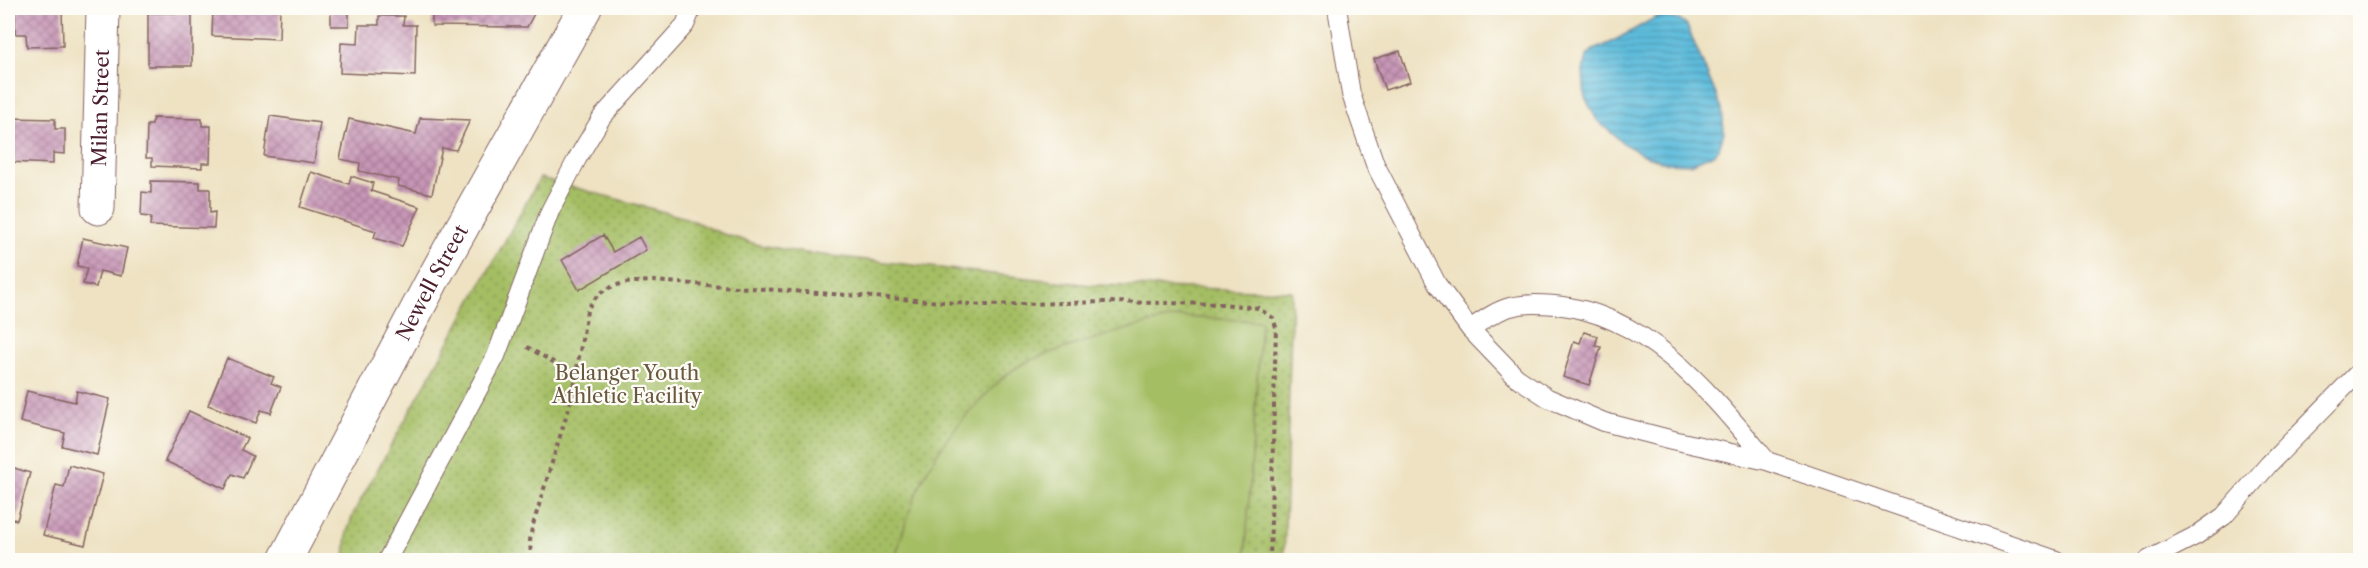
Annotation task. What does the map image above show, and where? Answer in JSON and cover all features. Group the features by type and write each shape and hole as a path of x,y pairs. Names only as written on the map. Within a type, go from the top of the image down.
{"street":[{"name":"Milan Street","path":"98,208 103,8"},
{"name":"Newell Street","path":"285,561 432,281 585,8"}],"lane":[{"path":"387,561 496,356 550,211 577,159 602,117 685,25 692,8"},
{"path":"1337,8 1351,94 1375,164 1437,284 1470,329 1516,377 1548,398 1604,422 1645,434 1767,461 2056,561"},
{"path":"1470,329 1509,308 1537,303 1578,307 1616,320 1662,349 1726,411 1767,461"},
{"path":"2148,561 2197,535 2224,516 2275,458 2361,371"}],"path":[{"path":"531,561 532,528 572,397 584,323 592,301 599,294 621,283 653,281 984,305 1132,302 1224,304 1258,308 1273,318 1276,327 1270,561"},
{"path":"505,334 576,375"}],"green space":[{"name":"Belanger Youth Athletic Facility","path":"540,178 686,218 720,233 759,245 805,253 1092,285 1292,291 1284,560 345,560 347,532 354,512"},
{"path":"1180,317 1261,321 1245,560 895,560 909,513 937,454 965,417 1004,377 1026,362 1046,354 1127,329"}],"water":[{"path":"1658,16 1680,20 1687,26 1722,109 1724,132 1719,148 1714,154 1690,164 1667,163 1644,155 1624,144 1597,120 1585,97 1583,71 1587,56 1593,50"}],"building":[{"path":"27,8 62,8 63,46 27,47 26,34 15,34 15,10 27,10"},
{"path":"213,8 280,8 279,39 212,36"},
{"path":"331,8 349,8 349,26 331,26"},
{"path":"432,8 537,8 527,27 432,26"},
{"path":"148,13 192,13 192,66 148,66"},
{"path":"379,16 404,16 403,25 416,25 415,76 340,73 341,43 358,44 359,25 379,25"},
{"path":"1400,51 1410,82 1385,90 1374,59"},
{"path":"270,116 320,123 314,163 264,156"},
{"path":"8,118 55,119 55,129 65,129 65,154 53,153 53,164 8,162"},
{"path":"153,118 202,119 202,126 211,126 210,163 202,163 202,168 152,166 152,158 146,158 147,125 152,125"},
{"path":"420,118 470,120 456,150 442,148 432,194 398,186 399,180 359,171 360,163 340,159 349,119 416,134"},
{"path":"311,172 349,184 351,176 373,183 371,191 420,207 402,246 374,238 376,231 300,207"},
{"path":"151,181 200,182 200,189 210,189 210,213 215,212 214,228 150,226 151,217 141,216 142,192 151,193"},
{"path":"603,235 613,252 639,237 646,250 579,290 562,260"},
{"path":"83,238 127,248 121,276 100,271 96,287 83,284 87,268 77,266"},
{"path":"1584,332 1598,336 1595,346 1601,347 1589,385 1563,377 1574,341 1580,343"},
{"path":"227,358 274,377 271,383 281,387 271,413 261,410 256,423 208,405"},
{"path":"27,391 75,402 77,391 110,399 97,455 62,446 65,433 20,422"},
{"path":"189,411 247,438 241,450 253,456 243,478 232,474 225,489 165,461"},
{"path":"8,458 13,460 11,467 30,473 17,520 8,518"},
{"path":"69,465 103,474 85,545 43,535 56,485 64,487"}]}
